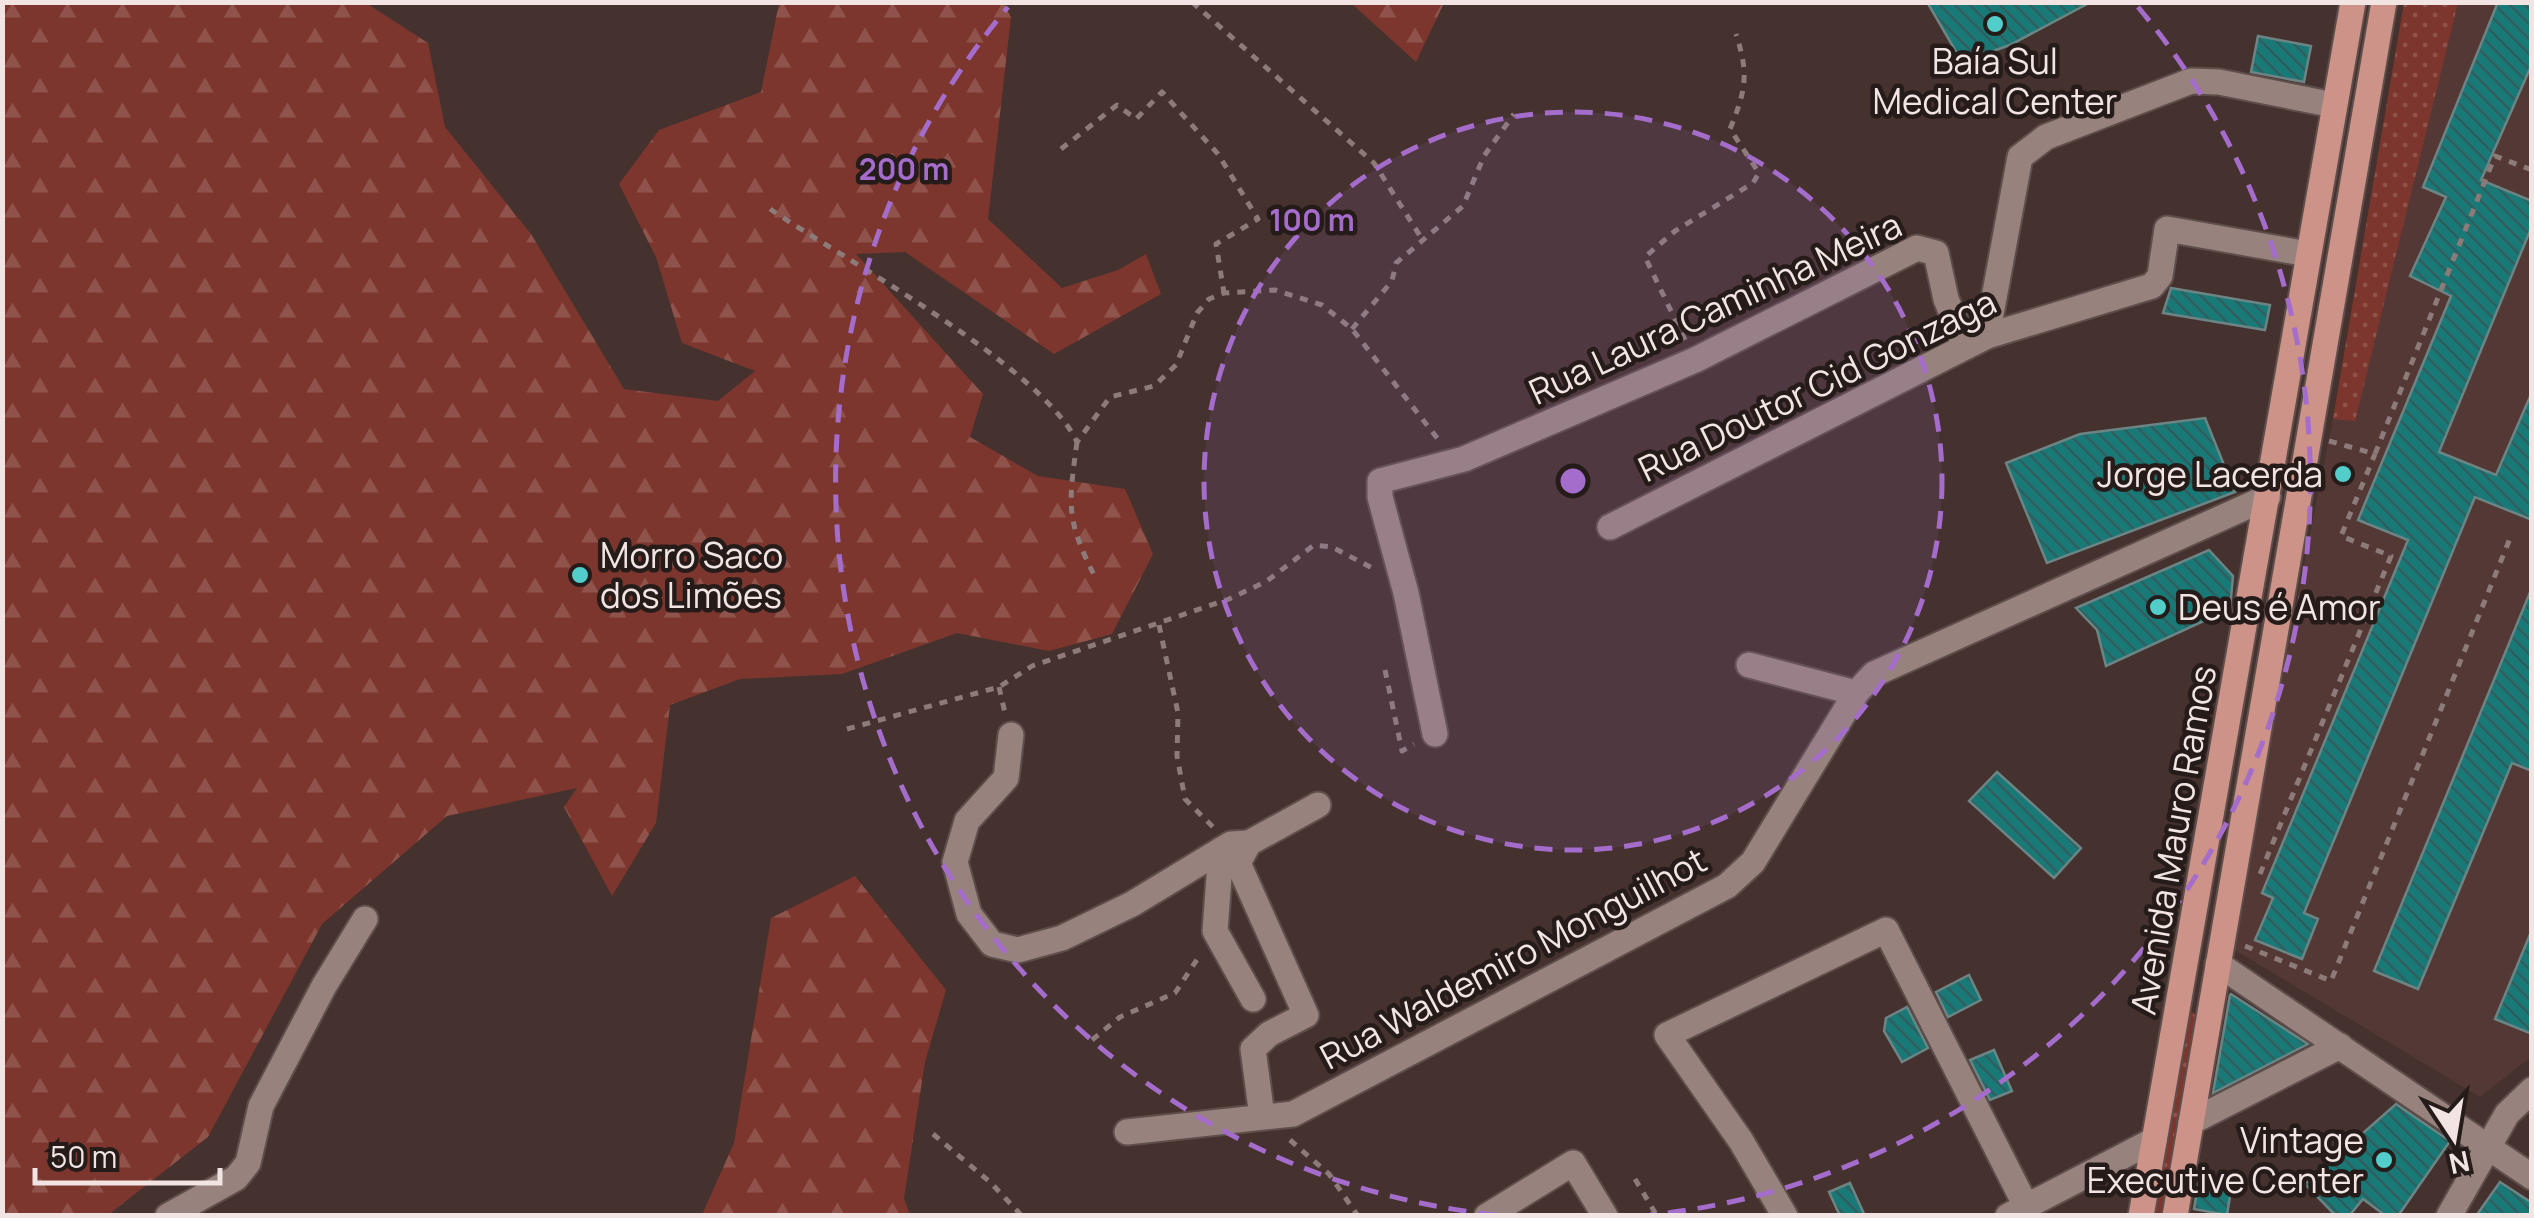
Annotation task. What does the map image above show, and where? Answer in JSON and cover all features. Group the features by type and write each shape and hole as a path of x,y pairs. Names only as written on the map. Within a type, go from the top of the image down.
{"main road":[{"name":"Avenida Mauro Ramos","path":"2140,1216 2353,2"},
{"name":"Avenida Mauro Ramos","path":"2175,1216 2384,2"},
{"path":"2188,958 2218,964"}],"street":[{"path":"1976,341 2015,171 2030,146 2191,81 2219,82 2334,106"},
{"name":"Rua Doutor Cid Gonzaga","path":"1610,527 1976,341 2152,286 2160,276 2167,229 2308,254"},
{"name":"Rua Laura Caminha Meira","path":"1406,593 1380,497 1380,481 1429,471 1694,360 1917,248 1936,253 1946,299 1976,341"},
{"name":"Rua Waldemiro Monguilhot","path":"1127,1132 1293,1114 1727,886 1753,862 1856,692 1874,674 1895,661 2268,497"},
{"path":"1406,593 1435,734"},
{"path":"1749,665 1856,692"},
{"path":"1011,735 1006,778 966,821 955,862 969,914 992,944 1018,950 1062,938 1318,805"},
{"path":"1234,846 1215,931 1253,999"},
{"path":"1234,846 1306,1015 1252,1049 1262,1116"},
{"path":"168,1216 236,1178 248,1163 261,1106 324,986 365,919"},
{"path":"1786,1216 1741,1141 1666,1035 1886,930 2017,1211 2154,1140"},
{"path":"2218,964 2532,1177"},
{"path":"2191,1122 2340,1046"},
{"path":"2449,1216 2507,1114 2532,1090"},
{"path":"1488,1216 1572,1163 1605,1216"}],"path":[{"path":"1192,2 1374,163 1422,239"},
{"path":"1694,360 1645,257 1675,231 1753,183 1759,173 1730,129 1744,96 1746,65 1736,34"},
{"path":"1061,149 1118,105 1136,119 1162,92 1218,154 1258,219 1216,244 1224,292"},
{"path":"1352,329 1392,282 1396,262 1463,206 1484,156 1514,114"},
{"path":"2255,886 2391,556 2341,536 2495,156 2532,170"},
{"path":"770,209 980,346 1056,409 1077,442"},
{"path":"1096,579 1075,538 1068,510 1077,442 1110,396 1154,386 1176,364 1197,313 1208,299 1224,292 1275,290 1322,305 1352,329 1442,444 1443,451 1429,471"},
{"path":"2310,436 2375,454"},
{"path":"2232,941 2330,981 2511,536"},
{"path":"847,729 999,687 1032,666 1160,625 1267,581 1314,546 1359,558 1406,593"},
{"path":"1160,625 1178,713 1176,756 1184,799 1234,846"},
{"path":"1385,670 1402,751 1435,734"},
{"path":"1092,1040 1120,1017 1175,992 1215,931"},
{"path":"1262,1116 1330,1174 1358,1216"},
{"path":"933,1134 1022,1216"},
{"path":"1636,1179 1657,1216"}],"shaded area":[{"path":"2404,3 2531,3 2531,1057 2480,1097 2228,946 2333,419"}],"green space":[{"path":"2,3 366,3 428,43 445,127 531,234 624,389 718,401 755,371 682,343 656,257 619,184 659,130 761,92 779,3 1004,3 1011,17 988,219 1062,288 1118,270 1146,254 1161,294 1054,354 905,252 856,254 983,394 970,437 1038,476 1125,489 1153,554 1112,634 1049,651 957,633 842,674 740,679 670,705 656,823 612,896 564,807 577,788 447,816 322,924 208,1137 108,1215 3,1215"},
{"path":"1351,3 1444,3 1416,62"},
{"path":"2404,3 2458,3 2355,421 2333,419"},
{"path":"855,876 946,990 925,1062 904,1198 910,1215 702,1215 734,1143 771,918"},
{"path":"2192,1012 2196,1016 2161,1215 2152,1216 2188,1015"}],"building":[{"name":"Baía Sul Medical Center","path":"1927,2 2091,2 2010,45 1962,62"},
{"path":"2498,2 2532,2 2532,64 2481,180 2532,201 2532,226 2439,452 2496,475 2532,392 2532,520 2475,497 2304,913 2318,919 2302,959 2255,940 2273,898 2262,893 2408,540 2358,520 2451,296 2410,276 2446,197 2423,187"},
{"path":"2258,36 2311,46 2304,82 2251,72"},
{"path":"2171,288 2270,305 2265,330 2163,313"},
{"path":"2205,418 2235,492 2047,563 2006,463 2080,434"},
{"name":"Deus é Amor","path":"2209,550 2233,576 2230,609 2106,666 2097,630 2076,608"},
{"path":"2531,590 2532,771 2512,763 2418,989 2374,971"},
{"path":"1997,772 2081,848 2054,878 1969,801"},
{"path":"2532,932 2532,1034 2495,1019"},
{"path":"1969,975 1981,1000 1948,1017 1936,992"},
{"path":"2230,995 2308,1044 2213,1093"},
{"path":"1907,1007 1928,1048 1902,1062 1884,1031 1886,1018"},
{"path":"1994,1050 2012,1091 1990,1100 1970,1060"},
{"name":"Vintage Executive Center","path":"2396,1104 2450,1141 2398,1216 2386,1216 2363,1199 2349,1216 2336,1216 2305,1184"},
{"path":"2500,1182 2532,1203 2532,1216 2476,1216"},
{"path":"1850,1183 1865,1216 1840,1216 1829,1192"},
{"path":"2198,1184 2231,1190 2227,1215 2194,1209"}],"place":[{"name":"Baía Sul Medical Center","path":"1995,24"},
{"name":"Jorge Lacerda","path":"2343,474"},
{"name":"Morro Saco dos Limões","path":"580,575"},
{"name":"Deus é Amor","path":"2158,607"},
{"name":"Vintage Executive Center","path":"2384,1160"}]}
